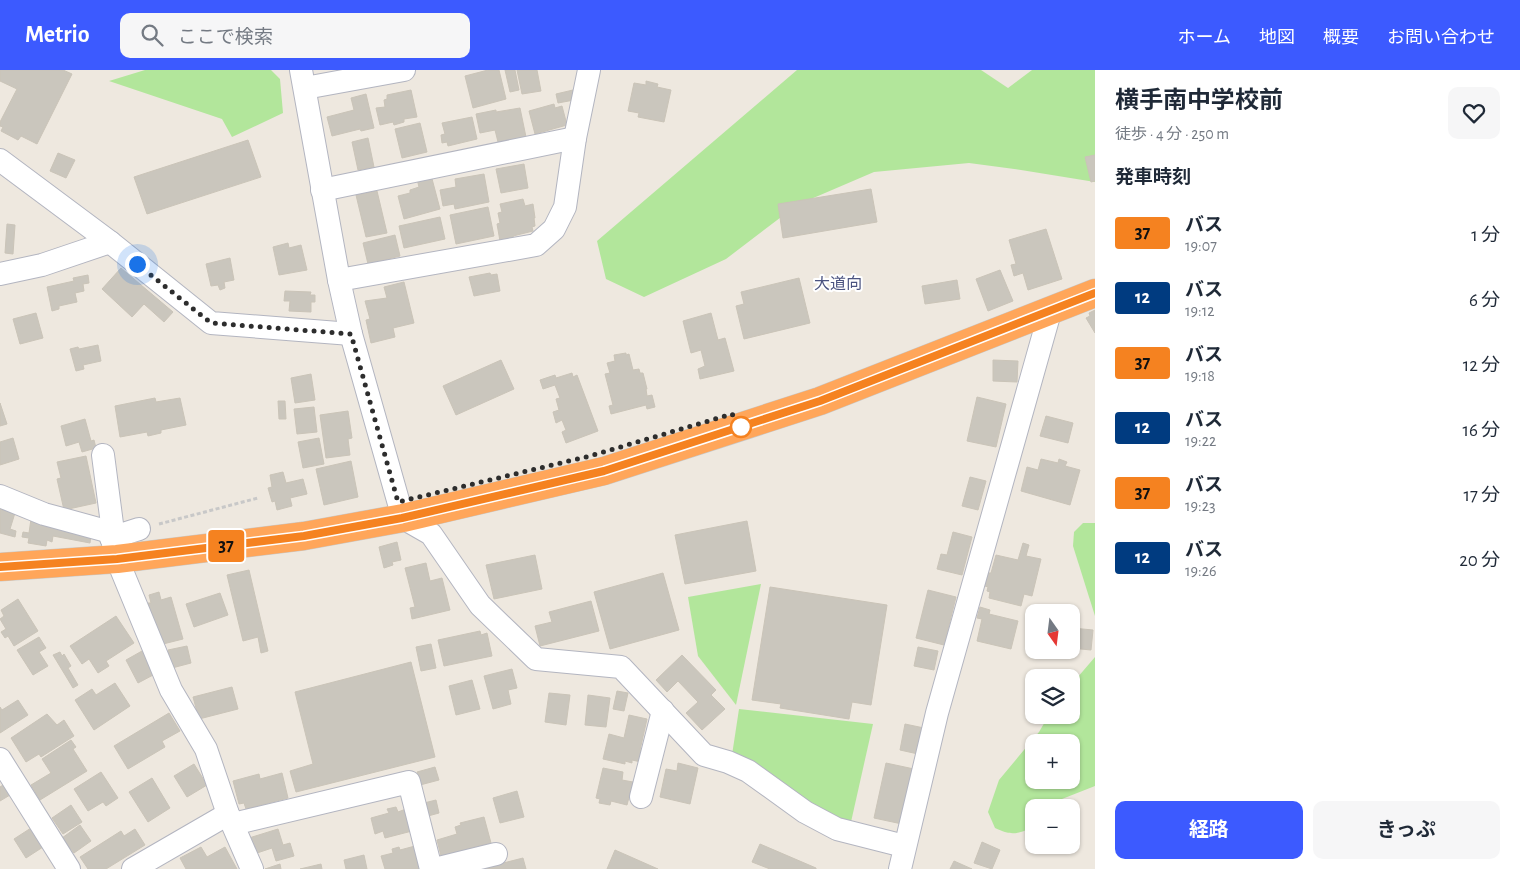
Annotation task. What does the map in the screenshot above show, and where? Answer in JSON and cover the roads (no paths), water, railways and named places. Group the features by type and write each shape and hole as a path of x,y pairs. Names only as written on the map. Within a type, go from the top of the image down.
{"highway":[{"path":"0,567 112,543 304,536 402,518 604,471 820,401 1095,293"}],"street":[{"path":"404,70 303,79 322,190 351,334 402,518 431,534 480,605 536,659 621,667 704,755 728,762 748,771 805,812 837,829 904,846"},
{"path":"339,280 536,245 554,229 565,207 575,138 589,70"},
{"path":"322,190 575,138"},
{"path":"0,160 110,242 211,323 351,334"},
{"path":"0,274 42,265 110,242"},
{"path":"900,869 937,713 1050,312"},
{"path":"103,455 112,524 112,543 171,690 206,749 230,819 252,869"},
{"path":"5,498 112,543"},
{"path":"112,543 139,529"},
{"path":"641,797 663,711"},
{"path":"0,760 69,869"},
{"path":"133,869 230,819 409,782 433,869 496,854"}],"district":[{"name":"大道向","path":"838,283"}]}
